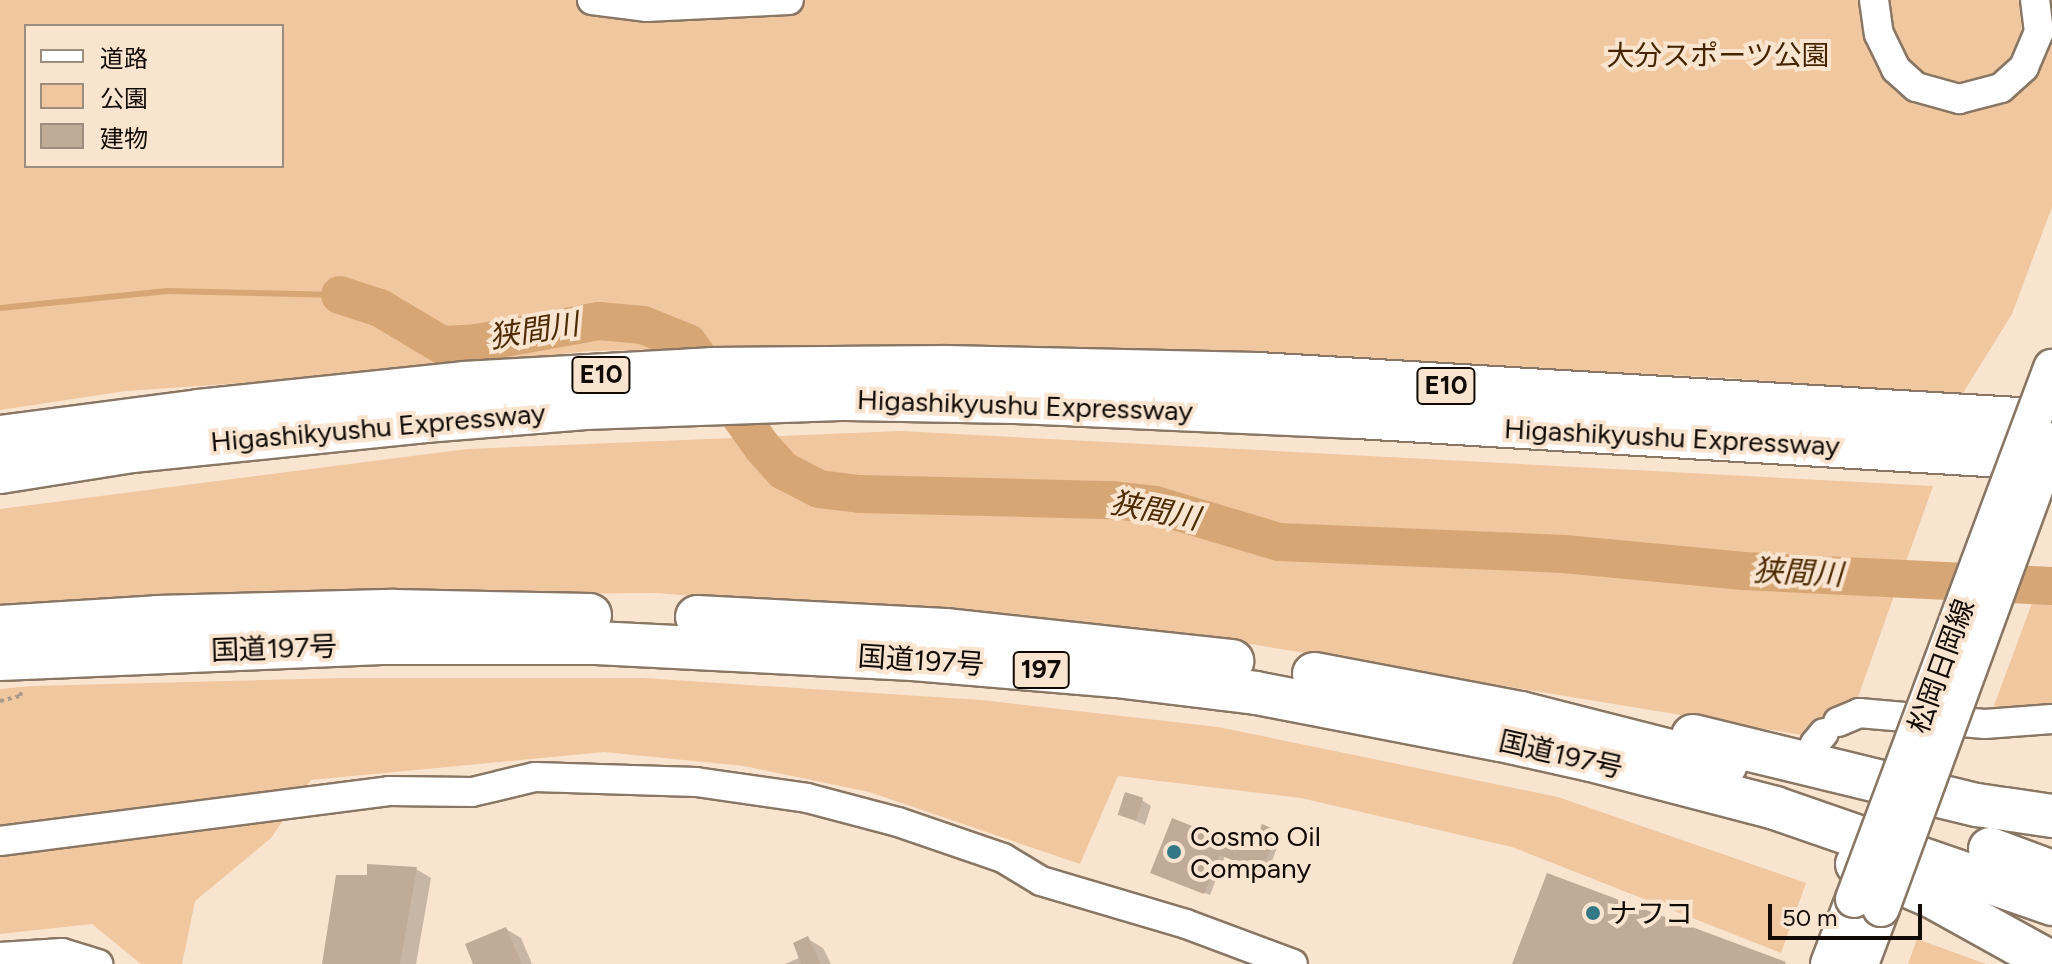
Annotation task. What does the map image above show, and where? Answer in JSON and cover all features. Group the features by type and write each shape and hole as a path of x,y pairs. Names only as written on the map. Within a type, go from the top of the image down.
{"highway":[{"name":"Higashikyushu Expressway","path":"0,437 367,410 585,408 843,384 1258,374 2052,421"},
{"name":"Higashikyushu Expressway","path":"843,384 2052,459"},
{"name":"Higashikyushu Expressway","path":"0,472 367,410"},
{"path":"1961,415 2052,414"},
{"name":"国道197号","path":"0,627 157,617 394,611 847,624 1048,639 1248,663 1521,713 1786,781 2052,872"},
{"name":"国道197号","path":"13,670 388,643 596,643 913,659 1227,690 1501,740 1700,788 1851,832 2052,904"},
{"path":"1227,690 1330,721 1577,775 1713,812 1831,853 1931,896 2052,963"},
{"path":"1521,713 1668,731 1824,739 1977,805 2052,816"}],"main road":[{"name":"松岡日岡線","path":"1860,964 1867,904 2052,368"},
{"name":"松岡日岡線","path":"1829,964 1867,904 2052,441"}],"street":[{"path":"592,0 646,7 789,0"},
{"path":"1874,0 1879,34 1896,69 1916,87 1959,99 2001,88 2024,67 2039,32 2035,0"},
{"path":"1824,739 1859,713 1985,724 2052,719"},
{"path":"0,841 267,808 406,803 472,792 518,797 662,797 769,810 823,821 1186,924 1293,964"},
{"path":"1041,881 1252,964"},
{"path":"0,957 62,953 98,964"}],"path":[{"path":"0,701 20,696 13,670"}],"green space":[{"name":"大分スポーツ公園","path":"0,0 2052,0 2052,207 2012,314 1960,398 1730,378 1242,362 874,344 590,351 331,377 126,391 0,410"},
{"path":"901,431 1933,486 1858,697 1802,735 1232,641 656,593 119,597 0,607 0,509 467,449"},
{"path":"2045,568 2052,568 2052,706 1992,711"},
{"path":"343,678 643,678 981,700 1218,727 1558,797 1806,883 1781,953 1512,847 1301,798 1118,776 1080,864 869,792 744,766 604,752 311,780 271,838 195,901 182,964 141,964 92,924 0,934 0,689"},
{"path":"1917,939 1986,964 1908,964"}],"building":[{"path":"1125,792 1143,798 1136,821 1118,815"},
{"path":"1172,818 1252,850 1262,824 1278,831 1261,872 1220,855 1204,894 1150,873"},
{"path":"367,864 417,867 400,964 322,964 336,875 367,875"},
{"name":"ナフコ","path":"1547,873 1786,962 1512,964"},
{"path":"506,927 522,964 473,964 465,944"},
{"path":"808,936 821,964 801,964 793,943"}],"waterway":[{"path":"0,308 167,291 340,295"},
{"name":"狭間川","path":"340,295 380,308 442,345 477,343 599,321 643,325 688,343 763,448 784,471 819,489 860,494 1113,500 1155,505 1279,542 1564,554 1744,571 2052,586"}],"place":[{"name":"Cosmo Oil Company","path":"1174,852"},
{"name":"ナフコ","path":"1593,913"}]}
